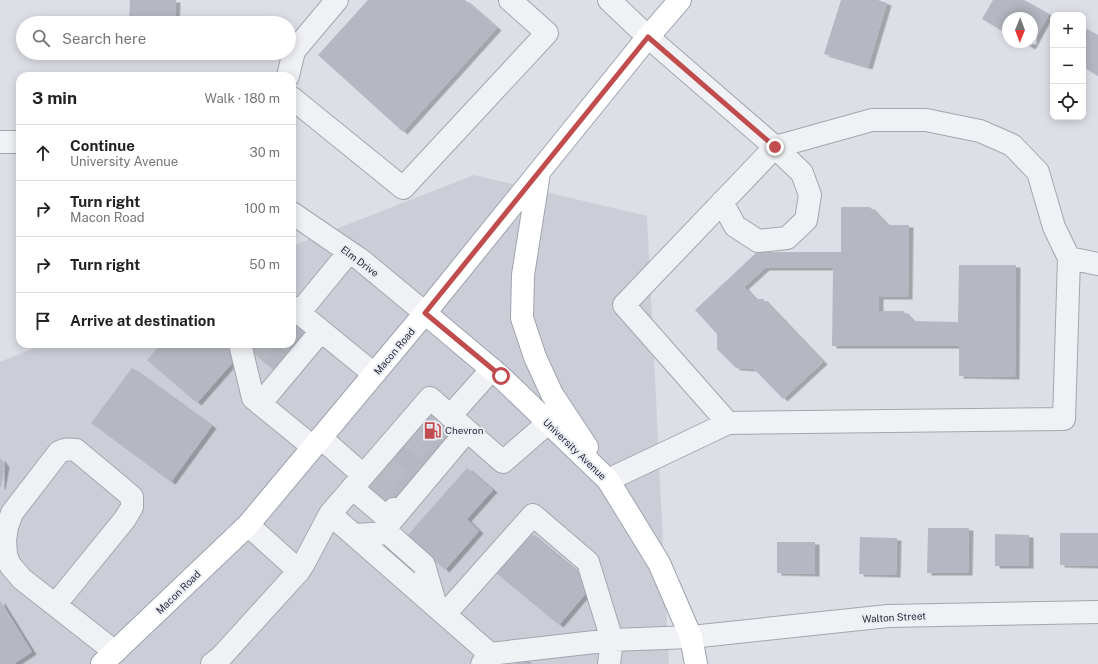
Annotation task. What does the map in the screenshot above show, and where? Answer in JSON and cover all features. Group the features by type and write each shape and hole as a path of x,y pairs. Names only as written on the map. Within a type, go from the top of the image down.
{"main road":[{"name":"Macon Road","path":"108,658 248,525 425,313 648,37 680,0"},
{"path":"539,172 523,275 522,318 535,357 552,394 608,480"},
{"name":"University Avenue","path":"425,313 492,369 608,480 660,562 691,637 696,664"}],"street":[{"path":"296,49 337,0"},
{"path":"609,0 648,37 775,147 802,173 810,195 806,220 787,238 758,241 735,226 722,202"},
{"path":"296,101 403,188 547,32 514,1"},
{"path":"289,72 292,60"},
{"path":"608,480 728,423 1064,419 1069,258 1054,226 1038,172 1012,145 980,130 926,120 872,120 775,147 624,305 728,423"},
{"path":"0,142 16,142"},
{"name":"Elm Drive","path":"296,216 361,260 425,313"},
{"path":"296,309 349,252"},
{"path":"1069,258 1098,264"},
{"path":"296,311 374,374"},
{"path":"260,404 322,331"},
{"path":"247,356 253,398 317,443 368,476 390,521 396,511 458,439"},
{"path":"450,416 492,369"},
{"path":"212,664 221,657 299,570 330,514 368,476 406,433 422,414 430,398 450,416 458,439 503,462 548,422"},
{"path":"55,604 124,519 132,506 132,497 76,450 70,449 64,449 59,452 12,513 7,527 5,540 6,555 10,566 22,579 55,604 108,658"},
{"path":"330,514 441,610 486,659"},
{"path":"441,610 532,515 588,562 612,640 609,664"},
{"path":"248,525 299,570"},
{"name":"Walton Street","path":"486,659 612,640 691,637 888,616 1098,612"}],"shaded area":[{"path":"474,175 647,216 669,664 0,664 0,362 34,348 296,348 296,244"}],"building":[{"path":"130,0 176,0 175,16 129,16"},
{"path":"368,0 465,0 497,28 403,132 318,55"},
{"path":"841,0 878,0 887,3 868,67 824,54"},
{"path":"993,0 1024,0 1049,14 1038,34 1038,12 1002,12 1002,31 982,19"},
{"path":"1086,29 1098,35 1098,76 1086,69"},
{"path":"841,207 870,207 887,225 909,225 908,297 879,297 879,311 903,311 913,321 958,322 959,265 1016,265 1015,377 959,376 959,346 832,346 832,268 765,268 744,287 755,299 763,299 823,362 783,399 754,369 736,368 717,349 717,334 695,310 757,252 841,252"},
{"path":"296,324 309,335 277,373 248,348 296,348"},
{"path":"158,348 233,348 240,354 197,403 147,360"},
{"path":"132,368 212,426 171,482 91,423"},
{"path":"431,411 458,433 392,512 365,490"},
{"path":"0,458 5,465 1,487 0,487"},
{"path":"467,468 493,490 467,519 479,531 445,570 407,536"},
{"path":"928,528 969,528 968,573 927,573"},
{"path":"530,533 593,585 559,625 496,573"},
{"path":"1060,533 1098,533 1098,566 1060,565"},
{"path":"995,534 1029,535 1029,566 995,566"},
{"path":"860,537 897,538 896,575 859,574"},
{"path":"777,542 815,542 815,574 777,573"},
{"path":"0,600 32,652 14,664 0,664"},
{"path":"522,657 530,664 516,664"}],"tunnel":[{"path":"256,355 262,348"},
{"path":"426,418 452,441"},
{"path":"410,437 436,459"},
{"path":"384,467 410,490"},
{"path":"369,486 394,509"}],"place":[{"name":"Chevron","path":"432,430"}],"route":[{"path":"501,376 425,313 648,37 775,147"}]}
